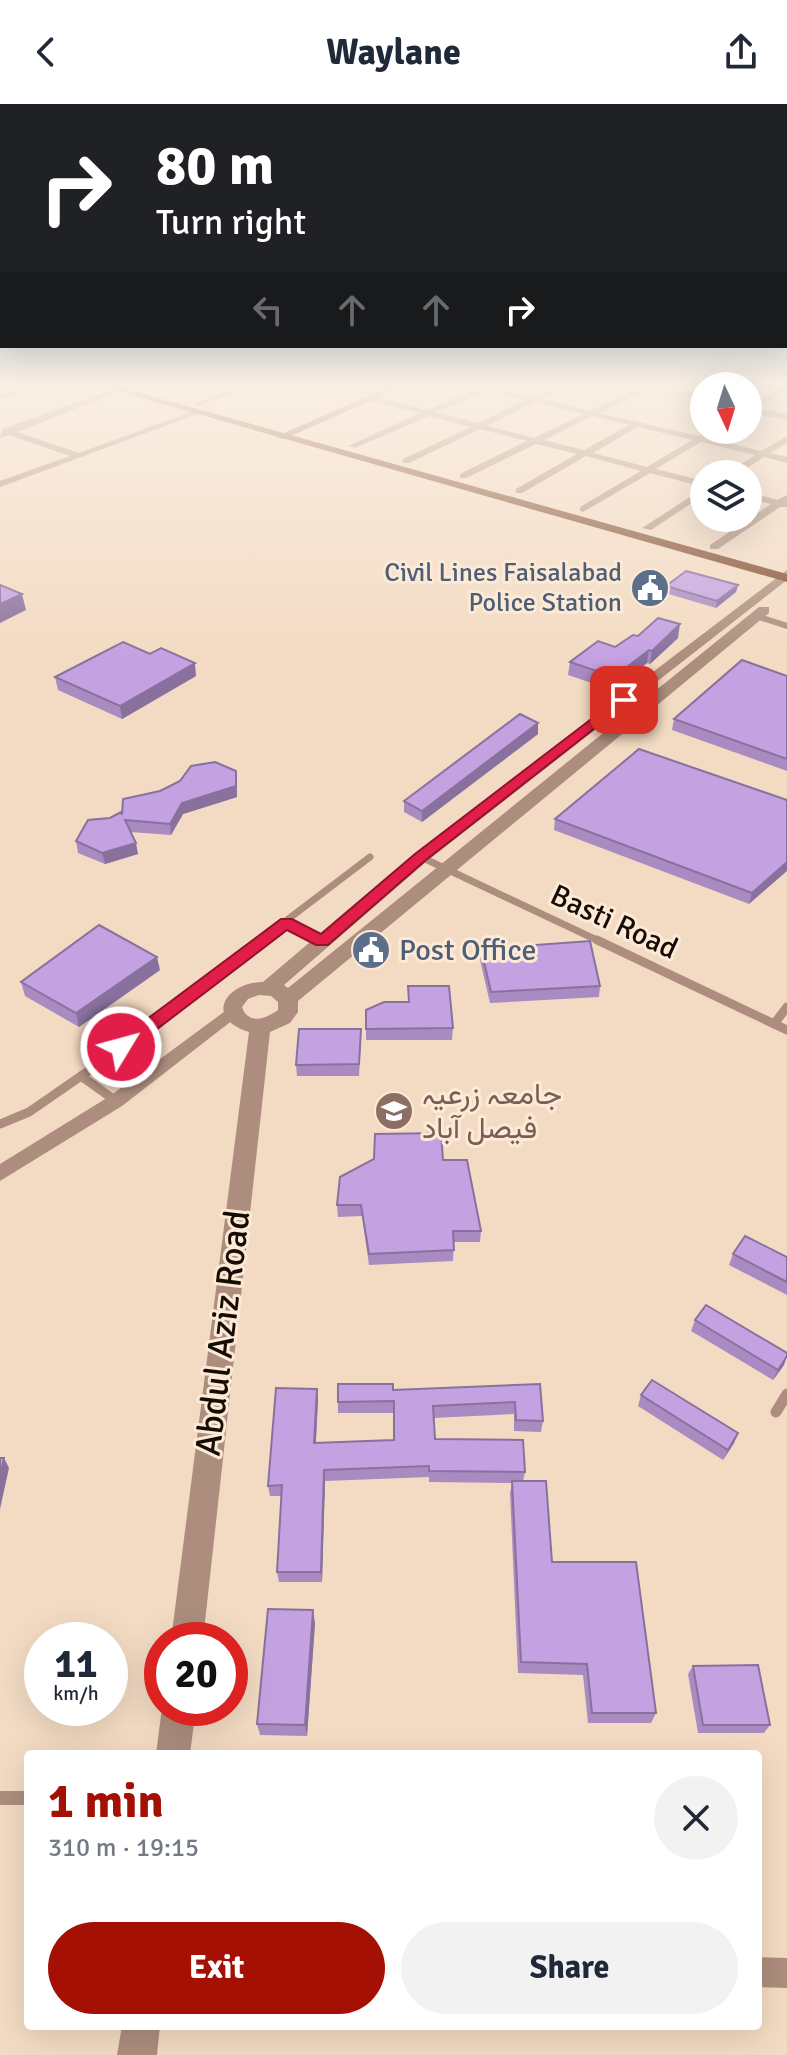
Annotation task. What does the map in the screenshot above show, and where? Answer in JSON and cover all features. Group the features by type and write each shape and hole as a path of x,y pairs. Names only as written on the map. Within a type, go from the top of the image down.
{"main road":[{"path":"424,474 786,578"},
{"path":"456,474 714,547 786,578"}],"street":[{"path":"0,484 26,474"},
{"path":"463,476 467,474"},
{"path":"519,491 548,474"},
{"path":"583,509 638,474"},
{"path":"666,474 690,480"},
{"path":"762,498 784,502"},
{"path":"647,528 690,500"},
{"path":"714,547 784,502"},
{"path":"288,999 756,616 786,578"},
{"path":"268,988 284,994 288,999 288,1012 284,1017 260,1026 242,1023 232,1012 232,1006 241,994 268,988 421,857 786,578"},
{"path":"699,642 718,648"},
{"path":"574,738 597,747"},
{"path":"462,825 487,836"},
{"path":"0,1174 35,1155 116,1101 232,1012"},
{"name":"Abdul Aziz Road","path":"189,1622 260,1026"},
{"path":"174,1750 177,1726"},
{"path":"762,1972 787,1973"},
{"path":"137,2055 140,2030"}],"lane":[{"path":"756,616 787,626"},
{"path":"0,1124 29,1112 81,1076 370,857"},
{"name":"Basti Road","path":"421,857 787,1030"},
{"path":"286,923 322,941"},
{"path":"774,1024 787,1007"},
{"path":"81,1076 116,1101"},
{"path":"776,1412 787,1394"},
{"path":"0,1798 24,1798"}],"building":[{"path":"686,571 738,585 717,601 666,586"},
{"path":"0,585 22,594 0,604"},
{"path":"658,618 680,624 652,651 649,650 614,677 570,662 598,641 615,647 633,635 638,636"},
{"path":"123,642 150,654 161,648 195,663 120,706 55,677"},
{"path":"742,660 787,676 787,759 674,719"},
{"path":"520,714 538,723 422,811 404,801"},
{"path":"639,749 787,800 787,862 752,893 555,819"},
{"path":"215,762 236,771 236,786 182,803 170,824 125,820 136,843 102,853 76,841 88,820 110,818 121,812 122,815 123,799 160,791 180,781 191,766"},
{"path":"99,925 157,957 76,1013 21,982"},
{"path":"590,941 600,986 491,992 481,949"},
{"path":"408,986 449,986 453,1028 366,1029 366,1010 384,1002 409,1002"},
{"path":"299,1029 361,1029 359,1064 296,1065"},
{"path":"441,1133 443,1160 467,1160 481,1231 453,1231 454,1250 369,1254 361,1205 337,1205 340,1177 374,1159 375,1134"},
{"path":"745,1236 787,1257 787,1282 733,1254"},
{"path":"706,1305 787,1353 778,1370 695,1320"},
{"path":"652,1380 738,1433 728,1450 641,1395"},
{"path":"338,1384 393,1384 393,1390 540,1384 543,1421 516,1420 515,1402 433,1406 435,1439 523,1440 525,1472 429,1471 429,1466 324,1470 321,1572 277,1572 282,1485 268,1486 276,1388 317,1389 314,1443 394,1440 394,1401 338,1402"},
{"path":"512,1481 546,1481 552,1562 636,1562 656,1713 592,1713 587,1664 521,1662"},
{"path":"268,1609 313,1610 305,1725 257,1724"},
{"path":"758,1665 770,1725 703,1725 693,1666"}],"place":[{"name":"Civil Lines Faisalabad Police Station","path":"650,588"},
{"name":"Post Office","path":"371,950"},
{"name":"جامعہ زرعیہ فیصل آباد","path":"394,1111"}],"route":[{"path":"121,1047 286,923 322,941 421,857 624,700"}]}
